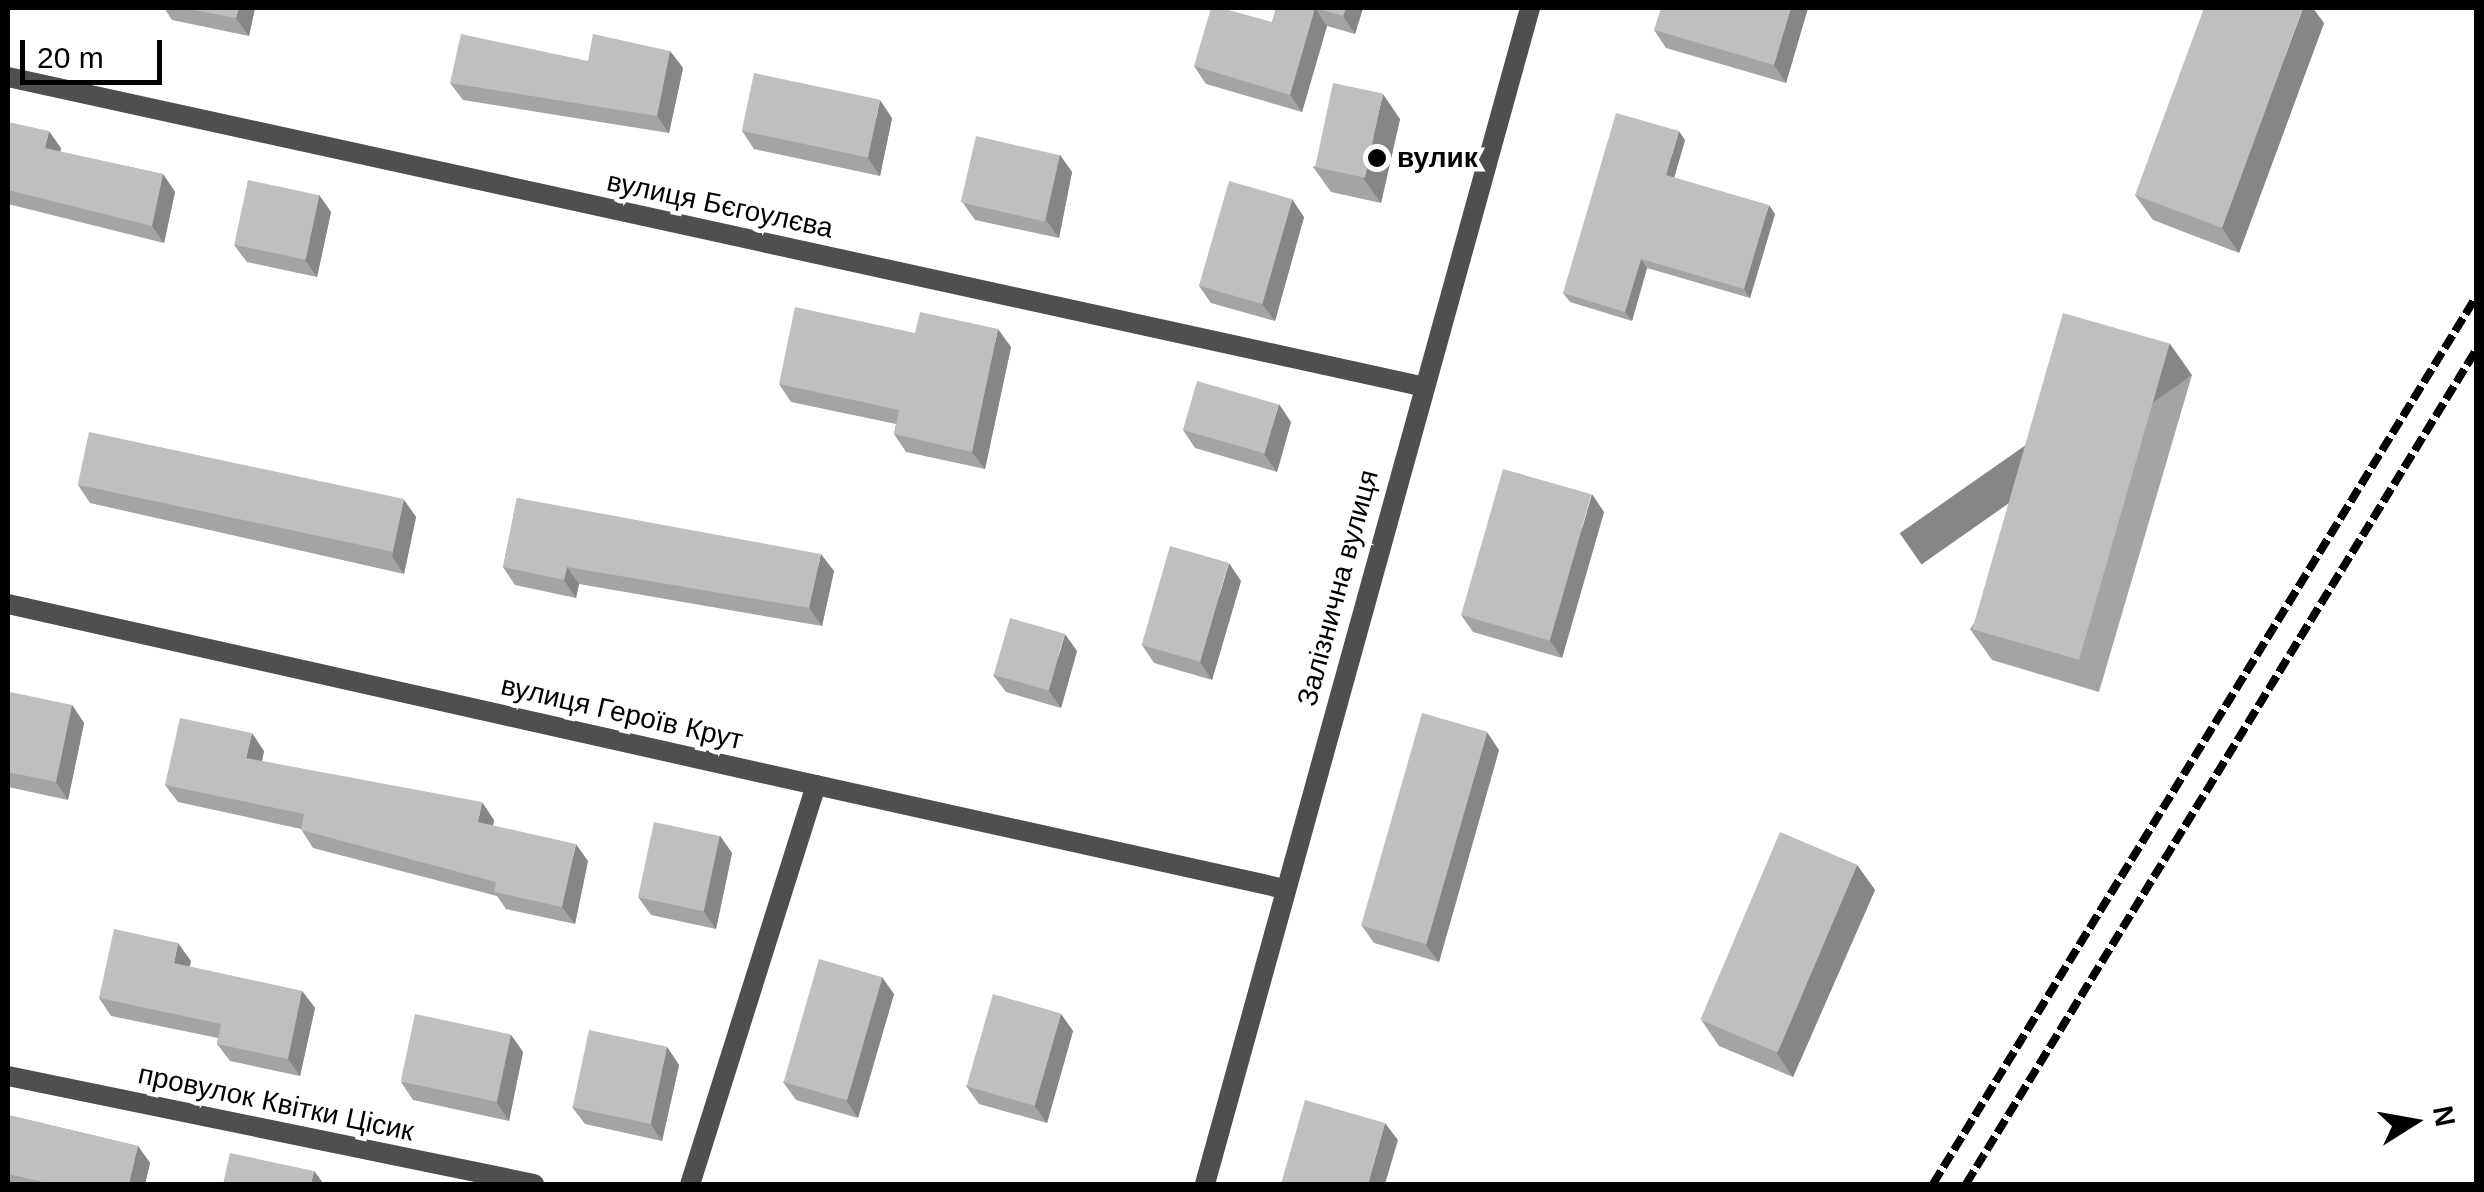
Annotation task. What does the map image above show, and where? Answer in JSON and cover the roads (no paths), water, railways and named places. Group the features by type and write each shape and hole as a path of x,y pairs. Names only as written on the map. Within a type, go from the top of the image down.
{"street":[{"name":"Залізнична вулиця","path":"1204,1184 1422,386 1530,8"},
{"name":"вулиця Бєгоулєва","path":"8,77 1422,386"},
{"name":"вулиця Героїв Крут","path":"8,604 1285,889"},
{"path":"690,1184 816,785"},
{"name":"провулок Квітки Цісик","path":"8,1076 534,1184"}],"railway":[{"path":"1933,1184 2476,297"},
{"path":"1966,1184 2476,350"}],"place":[{"name":"вулик","path":"1377,158"}]}
